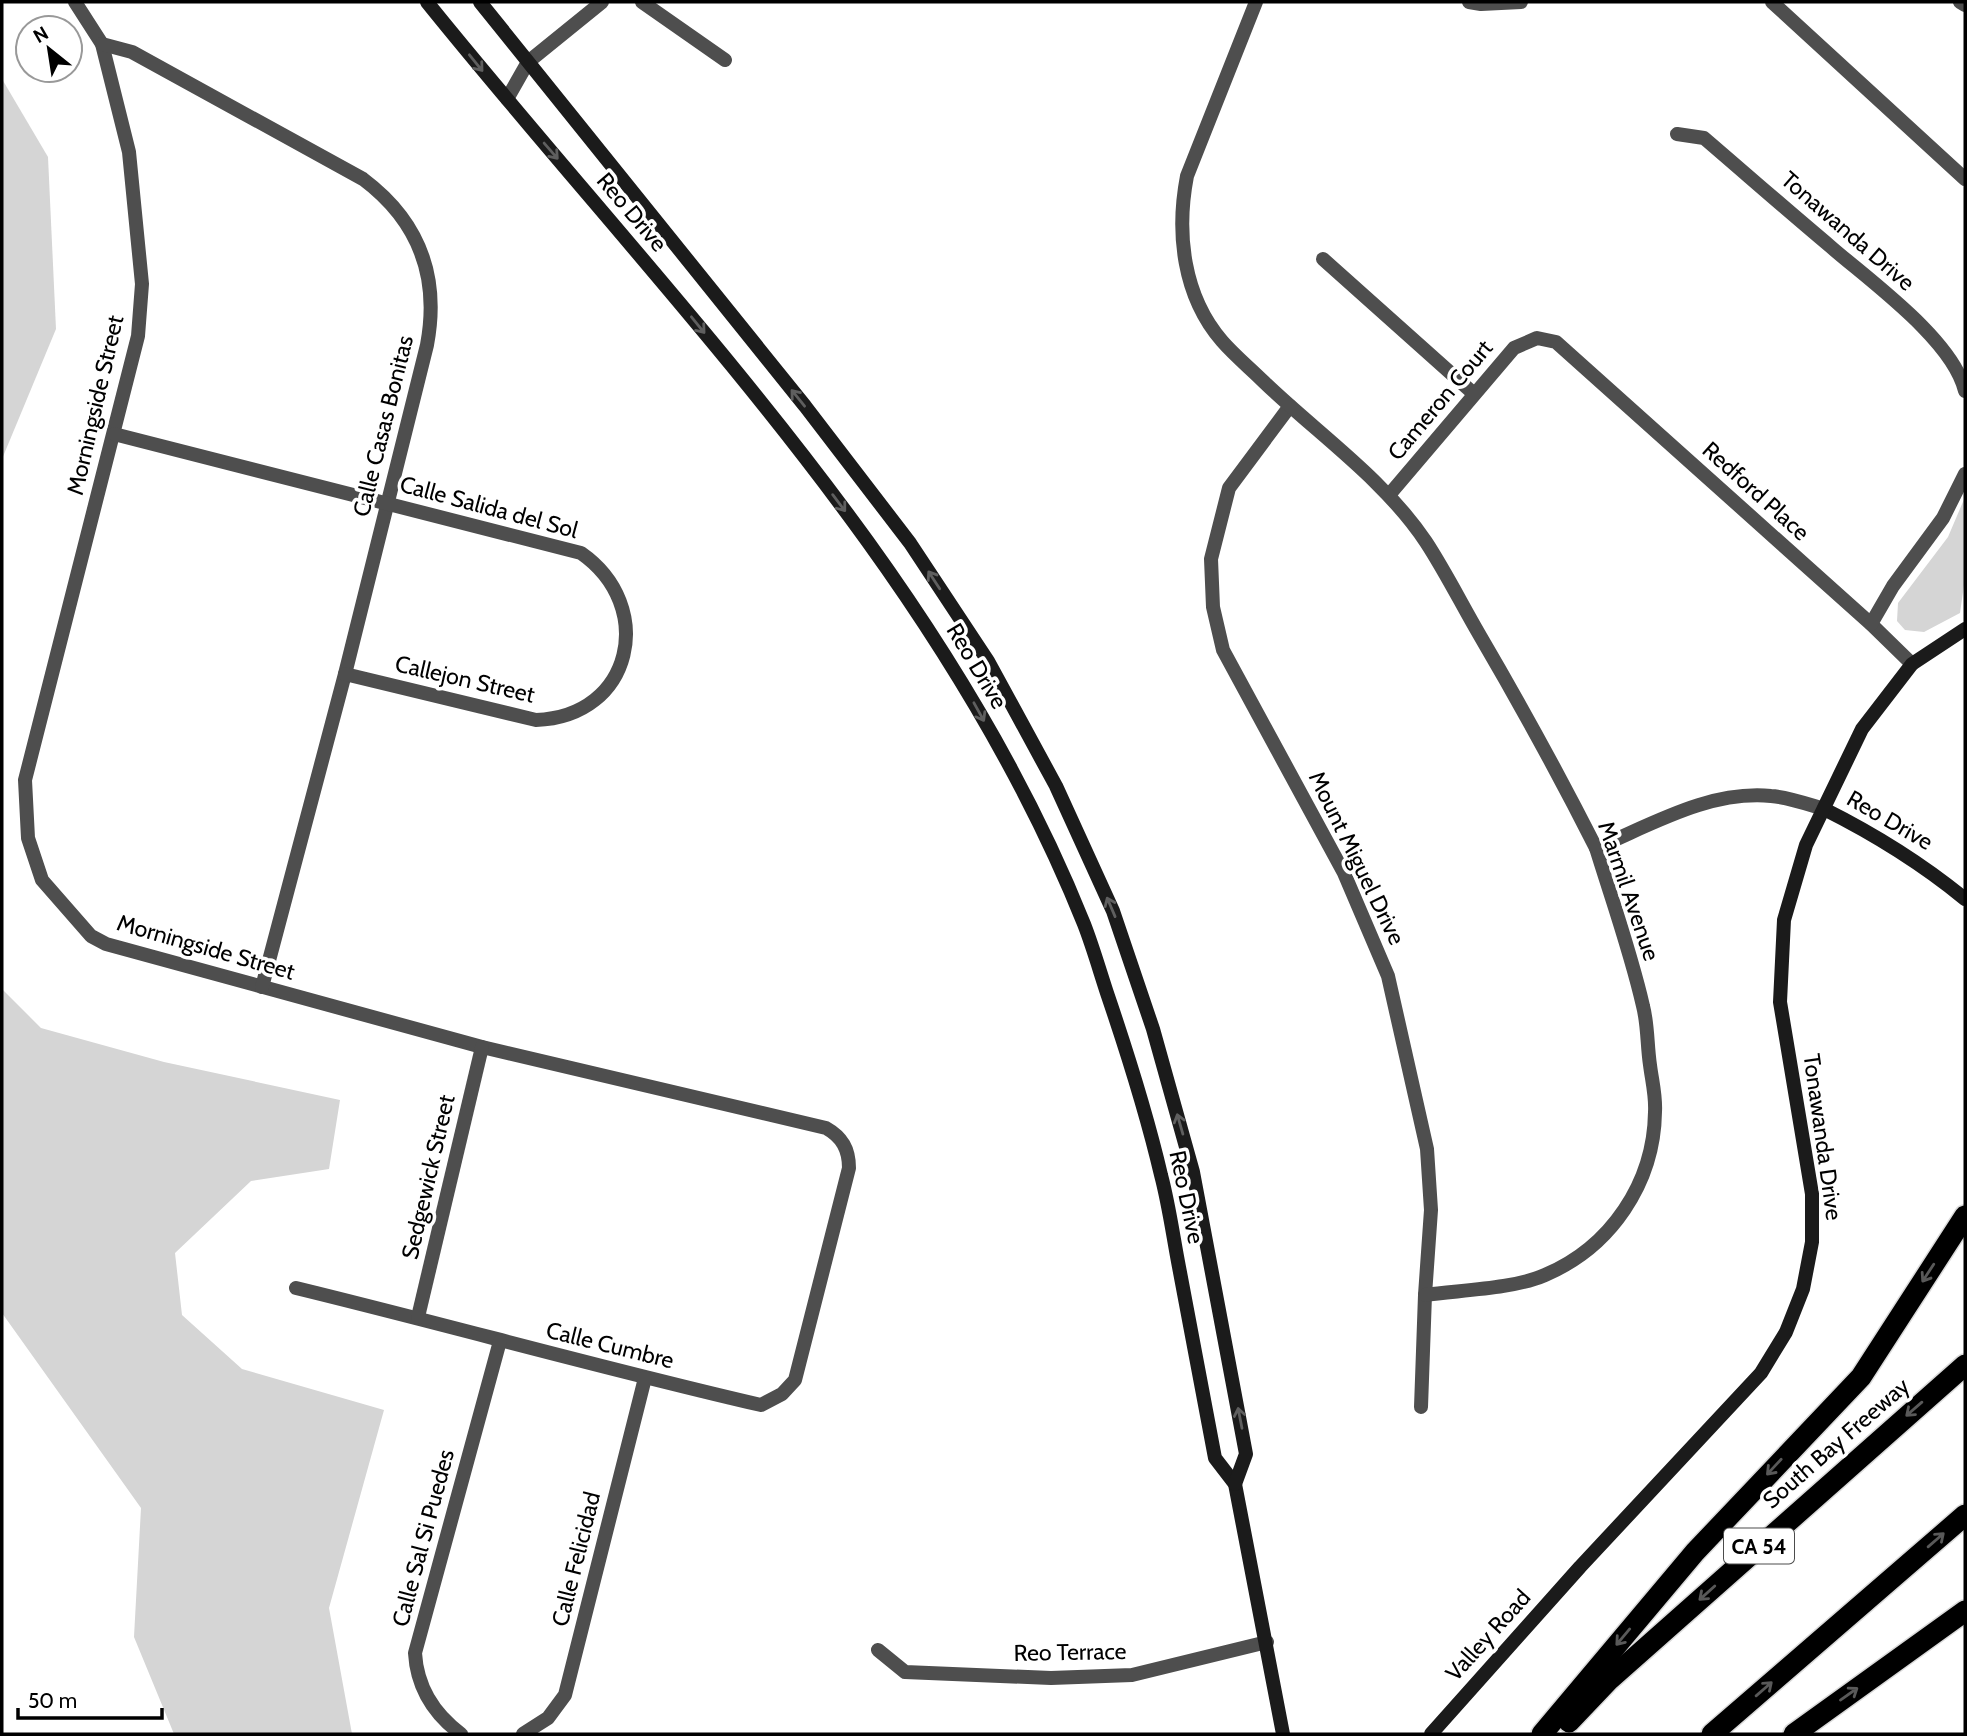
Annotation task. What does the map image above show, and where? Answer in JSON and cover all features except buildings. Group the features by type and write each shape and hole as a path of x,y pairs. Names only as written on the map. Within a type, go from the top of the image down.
{"highway":[{"path":"1542,1734 1695,1552 1861,1377 1965,1216"},
{"name":"South Bay Freeway","path":"1558,1734 1608,1681 1965,1365"},
{"path":"1712,1734 1965,1515"},
{"path":"1794,1734 1965,1611"}],"main road":[{"name":"Reo Drive","path":"427,2 678,301 791,440 886,565 961,678 1028,801 1084,924 1126,1047 1162,1176 1215,1458 1234,1484 1283,1734"},
{"name":"Reo Drive","path":"480,2 805,406 910,543 988,661 1056,786 1113,911 1153,1029 1193,1172 1246,1454 1234,1484"},
{"name":"Tonawanda Drive","path":"1580,1567 1761,1373 1786,1332 1804,1289 1812,1242 1812,1194 1780,1002 1784,919 1806,845 1862,729 1912,664 1965,629"},
{"name":"Reo Drive","path":"1824,808 1868,831 1928,869 1965,899"},
{"name":"Valley Road","path":"1431,1734 1580,1567"}],"street":[{"name":"Morningside Street","path":"75,2 102,44 129,152 142,284 138,336 25,780 28,838 42,880 91,936 106,944 482,1047 826,1128 843,1143 847,1150 849,1168 822,1270"},
{"path":"506,99 528,62 602,2"},
{"path":"642,2 725,60"},
{"name":"Marmil Avenue","path":"1256,2 1187,176 1181,218 1190,282 1209,322 1222,341 1290,407 1389,495 1432,552 1540,741 1596,848 1644,1008 1656,1110 1651,1149 1633,1197 1606,1233 1578,1258 1527,1282 1425,1295"},
{"path":"1469,2 1521,2"},
{"path":"1772,2 1965,179"},
{"path":"1960,2 1965,5"},
{"name":"Calle Casas Bonitas","path":"102,44 132,52 363,179 391,202 413,233 424,258 431,287 431,326 345,674 262,987"},
{"name":"Tonawanda Drive","path":"1677,134 1704,138 1910,315 1949,357 1963,381 1965,391"},
{"path":"1323,259 1473,393"},
{"name":"Cameron Court","path":"1389,495 1514,348 1536,338 1556,342 1569,353"},
{"name":"Redford Place","path":"1569,353 1912,664"},
{"name":"Mount Miguel Drive","path":"1290,407 1229,488 1211,559 1213,607 1223,650 1344,873 1388,976 1427,1149 1431,1210 1421,1407"},
{"name":"Calle Salida del Sol","path":"114,434 581,553 601,570 617,593 625,621 624,650"},
{"path":"1871,624 1894,586 1943,518 1965,474"},
{"name":"Callejon Street","path":"345,674 536,720 551,719 579,711 601,696 616,675 624,650"},
{"path":"1596,848 1689,809 1736,796 1772,796 1824,808"},
{"name":"Sedgewick Street","path":"418,1317 482,1047"},
{"name":"Calle Cumbre","path":"296,1288 418,1317 645,1378 761,1405 774,1399 795,1380 822,1270"},
{"name":"Calle Sal Si Puedes","path":"461,1734 440,1716 431,1704 419,1678 415,1653 500,1341"},
{"name":"Calle Felicidad","path":"523,1734 548,1718 565,1695 645,1378"},
{"name":"Reo Terrace","path":"878,1650 905,1672 1051,1678 1132,1675 1267,1642"}],"shaded area":[{"path":"2,79 48,157 56,329 2,459"},
{"path":"1965,497 1965,578 1960,613 1924,632 1905,630 1897,621 1898,603 1948,537"},
{"path":"2,989 41,1028 164,1062 340,1100 329,1169 251,1181 175,1253 182,1315 242,1369 384,1410 329,1608 352,1734 174,1734 134,1637 141,1508 2,1313"}]}
